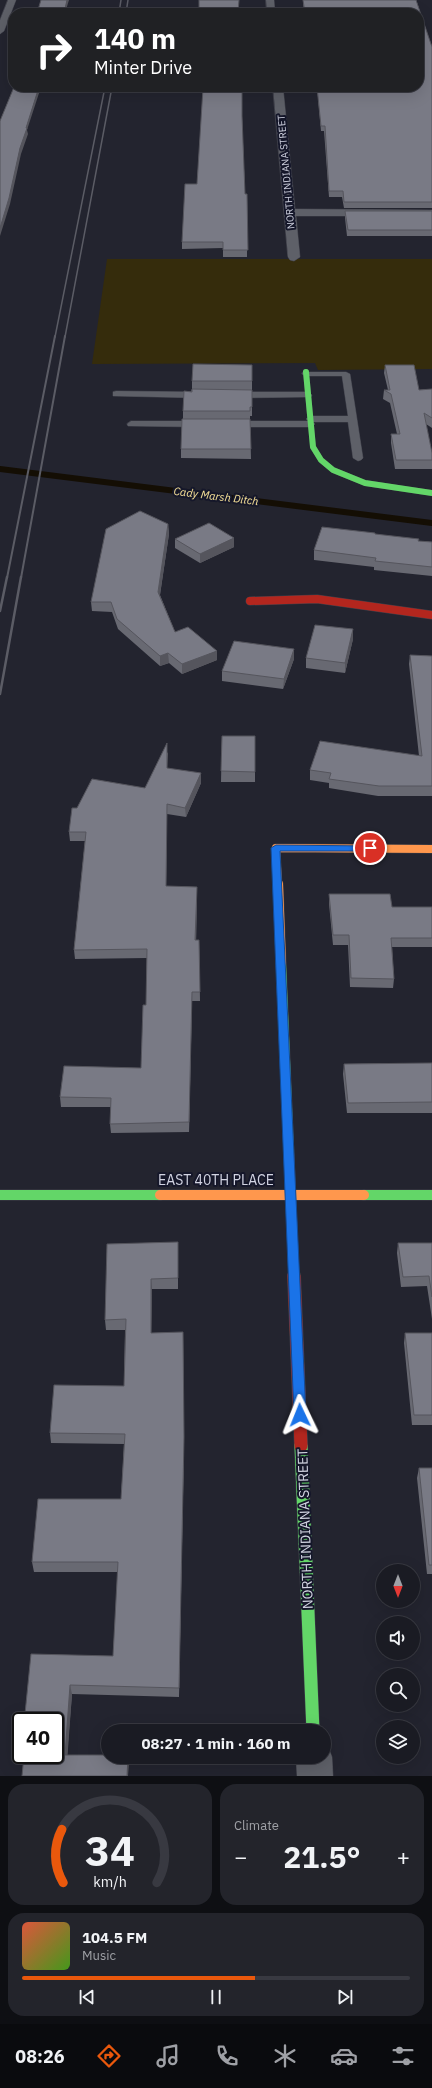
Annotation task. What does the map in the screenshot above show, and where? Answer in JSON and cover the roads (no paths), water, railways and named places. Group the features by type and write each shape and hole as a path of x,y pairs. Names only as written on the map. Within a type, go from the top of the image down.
{"street":[{"path":"0,31 8,10"},
{"name":"NORTH INDIANA STREET","path":"278,92 294,257"},
{"path":"290,212 432,213"},
{"path":"306,373 313,447 316,455 332,470 361,481 432,493"},
{"path":"250,601 317,599 432,615"},
{"name":"NORTH INDIANA STREET","path":"313,1724 276,848 432,849"},
{"name":"EAST 40TH PLACE","path":"0,1195 432,1195"},
{"path":"314,1764 315,1776"}],"lane":[{"path":"306,373 346,374 358,458"},
{"path":"116,394 208,395"},
{"path":"224,395 308,395"},
{"path":"225,424 311,422 353,419"},
{"path":"131,424 209,424"}],"waterway":[{"name":"Cady Marsh Ditch","path":"0,469 432,523"}],"railway":[{"path":"120,8 121,0"},
{"path":"127,8 128,0"},
{"path":"55,337 104,92"},
{"path":"65,337 111,92"},
{"path":"7,578 55,336"},
{"path":"21,578 65,336"},
{"path":"0,611 7,577"},
{"path":"0,694 21,577"}]}
